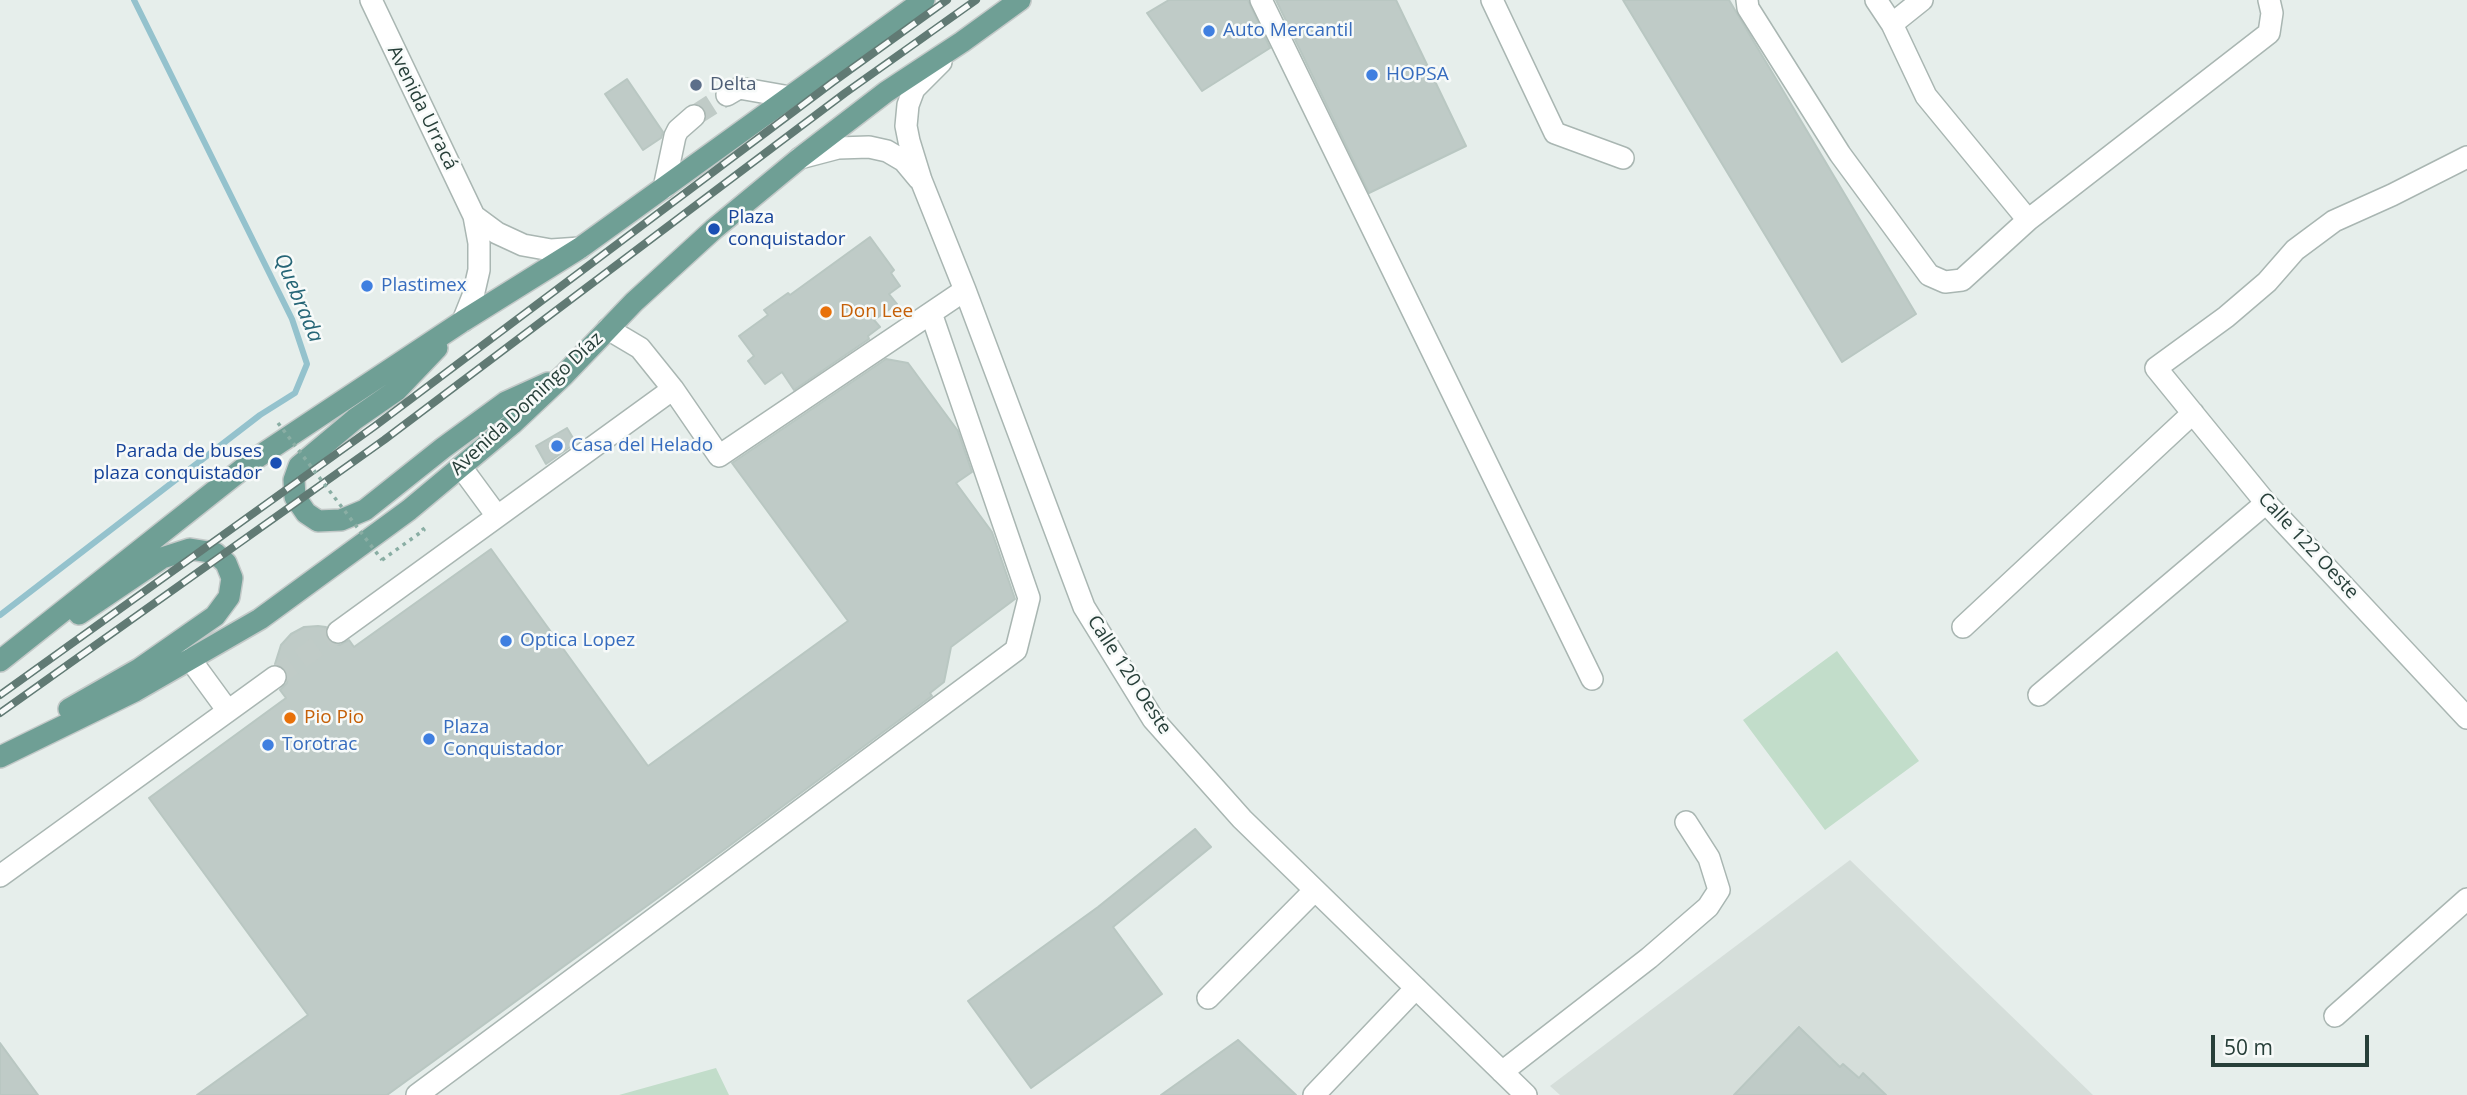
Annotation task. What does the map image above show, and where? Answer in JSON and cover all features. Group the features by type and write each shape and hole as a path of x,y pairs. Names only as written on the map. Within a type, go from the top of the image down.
{"main road":[{"path":"0,661 255,459 463,321 580,248 924,0"},
{"name":"Avenida Domingo Díaz","path":"0,756 135,691 260,619 409,510 564,376 608,329 714,229 886,92 1020,0"},
{"path":"463,321 397,390 311,453 299,466 294,480 295,496 306,513 317,521 341,520 365,510 443,447 506,402 564,376"},
{"path":"0,668 162,558 190,550 215,553 226,563 232,578 229,597 215,615 139,669 60,714 0,756"}],"street":[{"name":"Avenida Urracá","path":"371,0 474,216 479,243 479,270 474,296 463,321"},
{"path":"1261,0 1592,678"},
{"path":"1492,0 1555,133 1623,158"},
{"path":"1747,0 1748,8 1840,154 1929,275 1945,282 1962,280 2028,220 2269,33 2272,13 2269,0"},
{"path":"1876,0 1892,24 1926,96 2028,220"},
{"path":"1892,24 1922,0"},
{"name":"Calle 120 Oeste","path":"962,42 914,89 908,105 906,126 921,180 1084,607 1153,719 1242,819 1526,1095"},
{"path":"727,95 739,89 790,97"},
{"path":"664,188 678,130 695,116"},
{"name":"Calle 120 Oeste","path":"800,158 838,148 869,147 887,151 904,161 921,180"},
{"name":"Calle 122 Oeste","path":"2467,157 2334,221 2295,250 2267,282 2226,317 2156,368 2266,503 2467,718"},
{"path":"474,216 497,233 523,245 551,250 580,248"},
{"path":"608,329 640,348 673,389 719,456 965,290"},
{"path":"417,1095 1016,650 1029,598 931,313"},
{"path":"338,632 673,389"},
{"path":"1963,627 2193,413"},
{"path":"461,467 497,516"},
{"path":"2039,695 2266,503"},
{"path":"190,659 228,711"},
{"path":"0,876 275,677"},
{"path":"1502,1072 1649,958 1708,907 1718,890 1709,858 1686,822"},
{"path":"1208,998 1315,890"},
{"path":"2335,1016 2467,899"},
{"path":"1314,1095 1416,989"}],"path":[{"path":"278,424 382,560 424,530"}],"shaded area":[{"path":"1850,860 2093,1095 1560,1095 1550,1086"}],"green space":[{"path":"1837,651 1919,761 1825,830 1743,720"},
{"path":"716,1068 729,1095 619,1095"}],"building":[{"name":"Auto Mercantil","path":"1169,0 1248,0 1270,48 1202,91 1147,13"},
{"name":"HOPSA","path":"1276,0 1396,0 1466,146 1369,193"},
{"path":"1623,0 1729,0 1916,314 1842,362"},
{"path":"627,79 663,132 661,138 643,150 605,94"},
{"name":"Don Lee","path":"870,237 894,270 891,273 900,286 889,294 897,304 874,320 880,327 868,336 869,339 794,390 782,372 765,384 748,361 754,356 739,336 768,315 764,310 788,293 790,295"},
{"name":"Plaza Conquistador","path":"886,359 908,363 958,431 972,472 956,483 992,532 1015,599 951,647 944,682 930,693 932,696 387,1095 197,1095 308,1015 149,798 286,698 280,690 287,683 288,675 285,669 275,664 281,645 291,634 304,627 326,627 325,634 332,644 340,645 349,640 354,647 491,549 648,766 848,621 732,463"},
{"name":"Casa del Helado","path":"567,428 576,443 546,464 536,446"},
{"path":"1195,829 1211,847 1113,927 1162,994 1031,1088 968,1001 1098,907"},
{"path":"1799,1027 1840,1067 1843,1064 1859,1078 1863,1073 1886,1095 1734,1095"},
{"path":"1238,1040 1296,1095 1161,1095"},
{"path":"0,1043 38,1095 0,1095"}],"waterway":[{"name":"Quebrada","path":"0,615 260,415 295,393 307,364 292,319 134,0"}],"tunnel":[{"path":"694,116 727,95"},
{"path":"275,677 338,632"}],"railway":[{"path":"0,695 375,426 833,82 947,0"},
{"path":"0,713 384,440 845,93 976,0"}],"place":[{"name":"Auto Mercantil","path":"1209,31"},
{"name":"HOPSA","path":"1372,75"},
{"name":"Delta","path":"696,85"},
{"name":"Plaza conquistador","path":"714,229"},
{"name":"Plastimex","path":"367,286"},
{"name":"Don Lee","path":"826,312"},
{"name":"Casa del Helado","path":"557,446"},
{"name":"Parada de buses plaza conquistador","path":"276,463"},
{"name":"Optica Lopez","path":"506,641"},
{"name":"Pio Pio","path":"290,718"},
{"name":"Plaza Conquistador","path":"429,739"},
{"name":"Torotrac","path":"268,745"}]}
